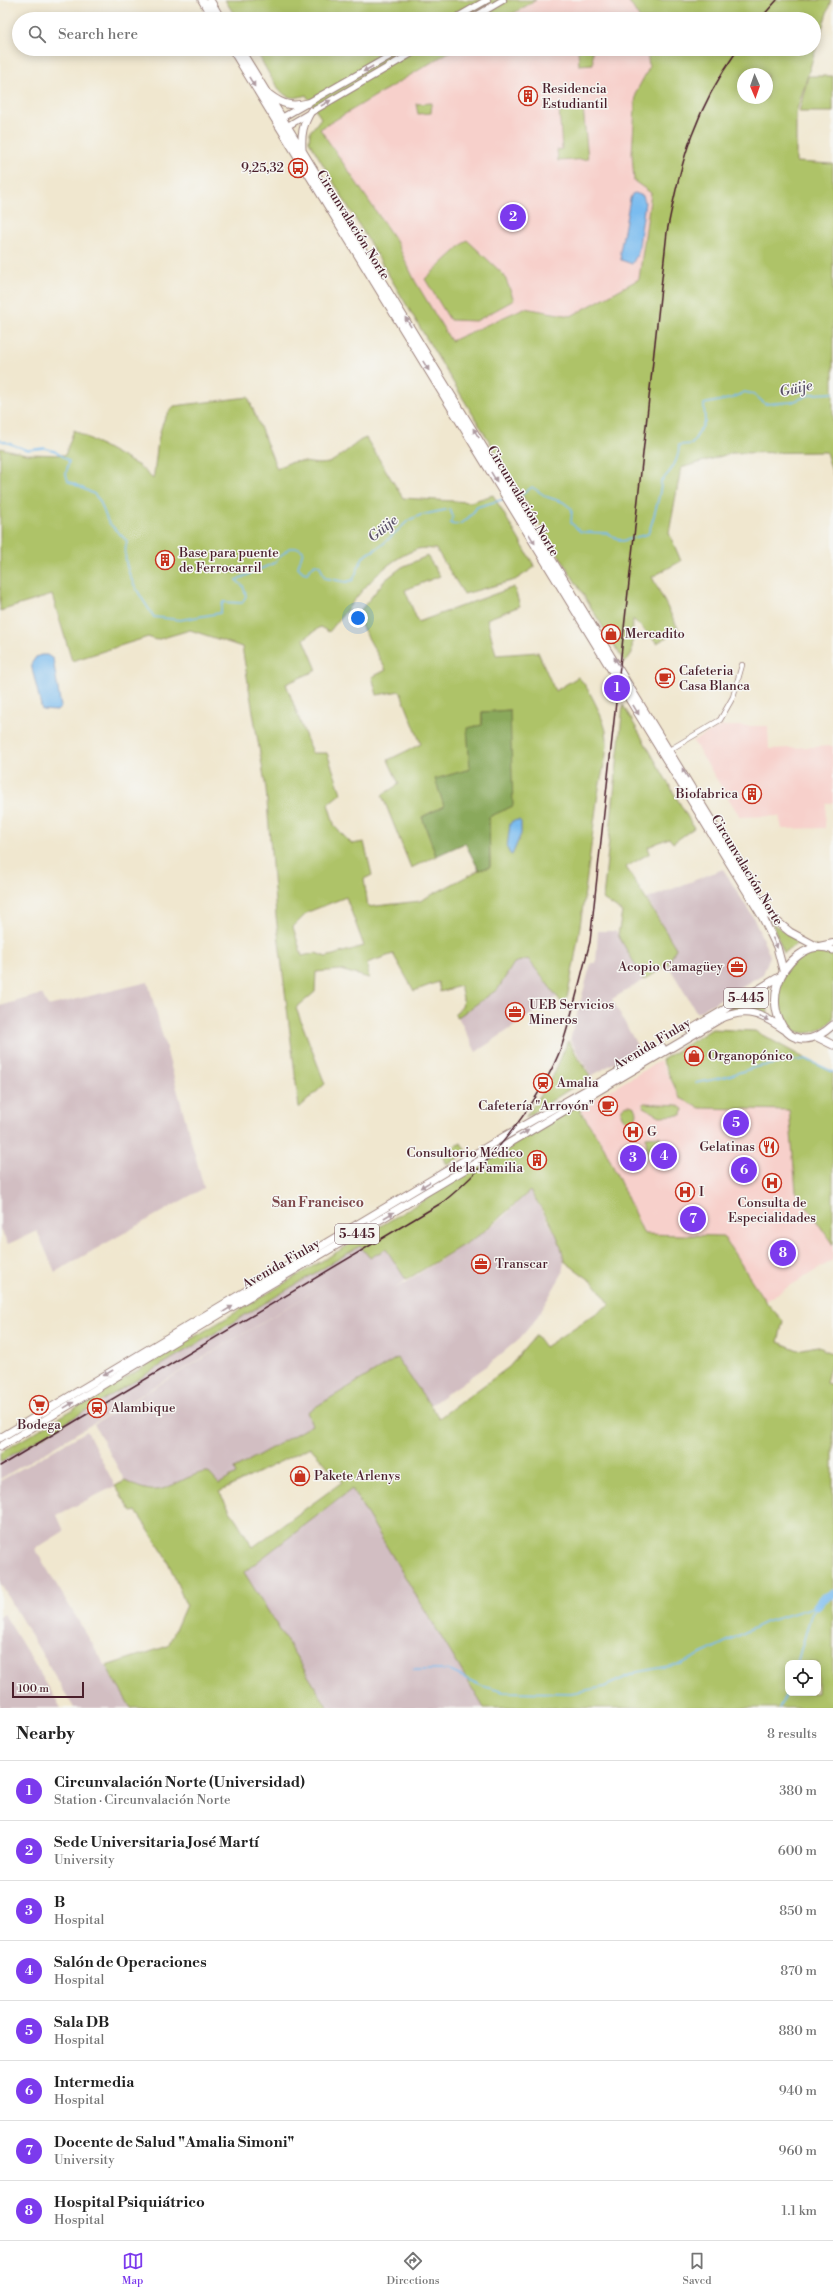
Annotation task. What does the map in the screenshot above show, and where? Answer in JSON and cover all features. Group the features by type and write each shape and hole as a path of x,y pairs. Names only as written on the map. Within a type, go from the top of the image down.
{"highway":[{"path":"202,0 210,12"},
{"path":"210,0 218,12"},
{"name":"Circunvalación Norte","path":"237,56 284,128 507,492 670,750 770,915 790,932 816,946 833,950"},
{"name":"Circunvalación Norte","path":"244,56 266,92 279,120"},
{"path":"266,92 284,104 296,106 308,103"},
{"path":"302,151 301,135 303,124 311,111"},
{"name":"Circunvalación Norte","path":"284,128 302,151 507,492"},
{"name":"Circunvalación Norte","path":"515,504 663,754 763,918 777,947 783,970"},
{"name":"5-445","path":"816,946 796,957 783,970 779,977 776,1012 778,1021 786,1030 799,1038 817,1037"},
{"name":"Avenida Finlay","path":"0,1438 498,1140 735,1005 779,977"},
{"name":"Avenida Finlay","path":"0,1447 225,1310 718,1020 730,1014 753,1013 768,1019 786,1030"},
{"path":"833,1025 817,1037 833,1045"}],"main road":[{"path":"466,12 487,0"},
{"path":"483,12 503,0"},
{"path":"279,120 390,56"},
{"path":"284,128 407,56"},
{"path":"816,946 833,943"}],"street":[{"path":"663,754 720,720 733,697 742,665"}],"shaded area":[{"path":"536,0 628,0 636,12 516,12"},
{"path":"442,56 648,56 649,68 636,92 632,153 634,181 651,192 639,279 571,316 524,308 450,341 415,281 396,241 320,129"},
{"path":"722,726 768,726 769,749 833,746 833,803 826,804 825,828 782,829 779,816 740,817 693,741"},
{"path":"723,869 753,917 770,956 763,974 697,1013 668,965 676,948 647,899"},
{"path":"598,931 616,931 644,980 612,999 639,1049 591,1076 570,1040 591,963 596,963"},
{"name":"UEB Servicios Mineros","path":"528,959 557,997 476,1052 458,1017 498,989 514,963"},
{"path":"148,982 204,1188 55,1272 37,1231 8,1244 0,1229 0,1006 42,994 48,1006"},
{"path":"660,1061 680,1098 700,1108 789,1109 796,1191 833,1245 833,1260 765,1301 723,1236 644,1234 597,1137 580,1108"},
{"path":"530,1191 563,1247 564,1261 562,1274 536,1319 520,1338 487,1366 429,1406 397,1358 307,1412 313,1425 234,1469 236,1474 219,1484 208,1473 201,1472 162,1491 144,1490 125,1481 94,1424 343,1274 0,1479 0,1462 360,1245 370,1258 386,1249 406,1280 395,1289 481,1234 501,1219"},
{"path":"87,1431 115,1486 57,1515 64,1531 35,1549 131,1708 74,1708 0,1583 0,1481"},
{"path":"352,1489 484,1708 328,1708 244,1572"},
{"path":"4,1614 61,1708 0,1708 0,1616"}],"green space":[{"path":"225,0 536,0 516,12 233,12"},
{"path":"628,0 831,0 821,32 821,12 636,12"},
{"path":"259,56 442,56 320,129 396,241 415,281 451,341 524,308 571,316 639,279 651,193 634,181 632,153 636,92 649,68 648,56 814,56 796,113 796,162 833,164 833,475 826,452 732,453 681,468 669,533 681,561 652,577 679,630 657,643 633,619 632,653 625,663 434,351 309,141 310,132 321,118 306,95 299,97 287,96 278,88"},
{"path":"578,56 592,56 593,64 579,65"},
{"path":"808,76 833,76 833,112 799,112"},
{"path":"432,103 431,113 418,114 416,104"},
{"path":"583,107 588,159 558,161 557,150 562,149 559,108"},
{"path":"467,240 504,275 514,300 476,321 450,320 425,279"},
{"path":"248,397 277,469 291,462 321,464 331,462 366,438 403,498 470,502 493,495 535,567 515,580 464,594 436,549 417,549 401,556 389,564 367,585 329,632 320,627 304,639 317,670 286,684 312,753 327,753 341,793 328,804 335,827 352,844 364,842 372,875 364,879 368,907 420,901 479,870 490,867 489,817 510,710 482,712 482,725 471,769 444,806 422,817 436,856 411,868 382,795 399,784 388,760 421,744 400,691 377,695 372,677 386,670 356,616 385,580 402,567 427,556 440,576 405,590 418,622 514,587 520,606 487,619 496,655 538,652 555,691 578,677 595,702 606,731 607,739 580,927 565,1007 528,959 514,963 498,989 458,1017 454,1014 462,1007 463,998 460,986 440,992 438,982 414,991 393,954 367,963 369,978 340,970 316,972 315,992 296,1008 325,1084 299,1108 276,916 266,789 242,647 190,630 156,640 148,637 72,661 52,595 0,611 0,448 26,454 65,455 74,430 139,466 153,479 160,431 168,413 174,406","holes":["346,897 364,946 326,957 316,953 302,956 293,927 308,912"]},
{"path":"623,705 694,828 673,843 669,838 648,847 650,853 626,867 676,948 668,965 644,980 618,935 622,912 603,899"},
{"path":"510,710 513,806 489,817 490,867 479,870 465,843 436,856 422,817 444,806 435,779 470,769 467,728 482,725 482,712"},
{"path":"772,923 799,942 784,953"},
{"path":"815,946 833,952 833,1019 825,1027 816,1031 808,1033 799,1032 791,1028 780,1014 777,1003 778,994 786,966"},
{"path":"769,984 767,1001 768,1014 757,1010 747,1009 725,1010"},
{"path":"712,1029 755,1031 833,1072 833,1245 796,1191 789,1110 700,1108 680,1098 662,1060"},
{"path":"568,1041 590,1076 525,1118 552,1078"},
{"path":"644,1103 677,1105 683,1109 682,1115 660,1116 643,1107"},
{"path":"576,1104 604,1147 644,1234 723,1236 765,1301 783,1321 778,1342 798,1350 817,1346 833,1354 826,1383 833,1385 833,1708 484,1708 352,1489 244,1572 328,1708 131,1708 106,1666 168,1646 186,1605 166,1557 136,1511 132,1512 115,1486 125,1481 150,1490 163,1489 187,1478 208,1472 219,1484 236,1474 234,1469 312,1425 307,1412 397,1358 439,1418 509,1367 536,1335 545,1347 610,1304 594,1283 564,1261 556,1233 530,1191 481,1234 406,1280 386,1249 370,1258 360,1246 0,1462 0,1453 424,1200","holes":["310,1447 342,1482 253,1547 219,1492"]},
{"path":"629,1105 635,1107 637,1113 635,1119 629,1121 623,1119 621,1113 623,1107"},
{"path":"660,1136 660,1152 647,1152 646,1137"},
{"path":"461,1143 467,1153 447,1165 442,1154"}],"water":[{"path":"635,193 643,196 645,202 638,253 632,264 621,260 620,252 630,199 632,194"},
{"path":"47,655 53,659 61,707 57,711 42,710 31,664 36,657"},
{"path":"519,820 521,822 521,834 512,855 507,848 510,824 512,821"}],"waterway":[{"name":"Güije","path":"516,496 523,494 532,487 547,497 563,502 572,509 571,523 581,532 607,533 622,541 648,534 658,499 661,481 674,465 678,456 679,445 692,444 705,422 704,404 733,398 744,392 754,394 765,404 792,402 812,394 833,393"},
{"name":"Güije","path":"0,440 27,450 44,448 55,451 69,461 66,474 68,481 94,494 100,501 108,522 127,541 125,551 128,571 137,590 154,617 180,620 220,613 223,602 242,603 246,596 243,586 236,580 274,563 289,548 299,548 303,551 298,567 303,572 307,573 315,564 320,566 325,578 346,582 353,580 363,557 382,545 409,520 421,515 450,509 453,517 450,523 458,524 462,523 469,517 477,507 504,499"},
{"path":"696,1083 725,1077 756,1067 806,1059 833,1072"},
{"path":"817,1606 824,1598 833,1594"},
{"path":"798,1660 811,1615 817,1606"},
{"path":"412,1670 448,1670 482,1686 504,1692 571,1693 604,1687 637,1672 681,1664 766,1622 817,1606"},
{"path":"779,1708 785,1696"}],"railway":[{"path":"766,12 777,0"},
{"path":"0,1466 443,1202 477,1170 512,1131 542,1087 553,1066 566,1032 590,942 667,232 684,158 700,114 723,71 733,56"}],"place":[{"name":"Residencia Estudiantil","path":"528,96"},
{"name":"9,25,32","path":"298,168"},
{"name":"Sede Universitaria José Martí","path":"513,217"},
{"name":"Base para puente de Ferrocarril","path":"165,560"},
{"name":"Mercadito","path":"611,634"},
{"name":"Cafeteria Casa Blanca","path":"665,678"},
{"name":"Circunvalación Norte (Universidad)","path":"617,688"},
{"name":"Biofabrica","path":"752,794"},
{"name":"Acopio Camagüey","path":"737,967"},
{"name":"UEB Servicios Mineros","path":"515,1012"},
{"name":"Organopónico","path":"694,1056"},
{"name":"Amalia","path":"543,1083"},
{"name":"Cafetería \"Arroyón\"","path":"608,1106"},
{"name":"Sala DB","path":"736,1123"},
{"name":"G","path":"633,1132"},
{"name":"Gelatinas","path":"769,1147"},
{"name":"Salón de Operaciones","path":"664,1156"},
{"name":"B","path":"633,1158"},
{"name":"Consultorio Médico de la Familia","path":"537,1160"},
{"name":"Intermedia","path":"744,1170"},
{"name":"Consulta de Especialidades","path":"772,1183"},
{"name":"I","path":"685,1192"},
{"name":"Docente de Salud \"Amalia Simoni\"","path":"693,1219"},
{"name":"Hospital Psiquiátrico","path":"783,1253"},
{"name":"Transcar","path":"481,1264"},
{"name":"Bodega","path":"39,1405"},
{"name":"Alambique","path":"97,1408"},
{"name":"Pakete Arlenys","path":"300,1476"}],"district":[{"name":"San Francisco","path":"318,1203"}]}
